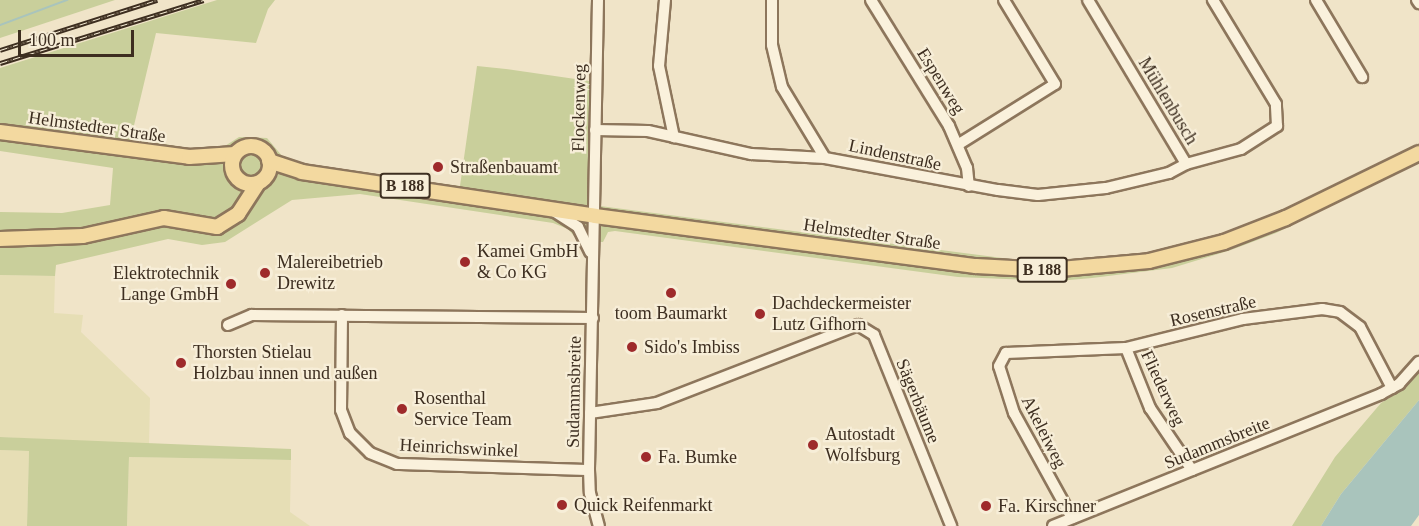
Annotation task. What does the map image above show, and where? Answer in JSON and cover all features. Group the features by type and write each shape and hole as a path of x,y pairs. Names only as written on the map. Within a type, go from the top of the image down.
{"main road":[{"name":"Helmstedter Straße","path":"0,132 189,157 235,154"},
{"path":"0,239 83,236 164,218 210,228 225,225 243,208 262,180 270,161 264,151 254,146 235,154 236,175 243,208"},
{"name":"Helmstedter Straße","path":"270,161 302,172 595,216 1000,268 1100,268 1176,256 1250,232 1418,155"},
{"name":"Helmstedter Straße","path":"189,157 236,175"},
{"name":"Helmstedter Straße","path":"262,180 302,172"},
{"path":"236,175 262,180"}],"street":[{"name":"Flockenweg","path":"595,216 598,0"},
{"path":"665,0 659,66 674,137"},
{"path":"772,0 772,45 782,87 825,158"},
{"name":"Espenweg","path":"871,0 959,144 969,186"},
{"path":"959,144 1055,84 1004,0"},
{"name":"Mühlenbusch","path":"1088,0 1186,164 1241,148 1277,126 1275,104 1213,0"},
{"path":"1316,0 1362,77"},
{"name":"Lindenstraße","path":"595,130 648,131 721,150 825,158 969,186 1038,195 1140,181 1186,164"},
{"name":"Sudammsbreite","path":"552,210 578,227 592,258"},
{"name":"Sudammsbreite","path":"595,216 592,258 589,470 590,493 599,526"},
{"name":"Rosenstraße","path":"1001,357 1026,350 1126,348 1243,319 1332,310 1353,320 1368,337 1392,388"},
{"path":"228,325 252,315 592,318"},
{"name":"Heinrichswinkel","path":"342,315 341,410 350,433 370,453 397,464 589,470"},
{"name":"Sägerbäume","path":"590,413 657,403 858,325 874,335 951,526"},
{"name":"Fliederweg","path":"1126,348 1150,408 1192,470"},
{"name":"Akeleiweg","path":"1001,357 1000,371 1014,414 1072,518"},
{"path":"1392,388 1419,362"},
{"name":"Sudammsbreite","path":"1053,526 1392,388"}],"shaded area":[{"path":"0,275 55,276 54,313 83,315 81,332 150,398 149,445 0,437"},
{"path":"0,450 29,451 27,526 0,526"},
{"path":"129,457 291,460 290,512 310,526 127,526"}],"green space":[{"path":"0,0 115,0 0,38"},
{"path":"217,0 275,0 268,9 256,43 156,33 131,138 214,153 239,137 267,138 288,163 460,186 477,66 506,69 603,83 600,206 1049,264 1154,253 1226,235 1419,147 1419,162 1276,233 1231,250 1172,268 1058,281 958,277 615,231 608,232 603,242 579,242 568,229 553,223 360,194 292,200 225,242 202,245 168,239 56,265 55,276 0,275 0,212 62,213 110,205 113,168 0,151 0,68"},
{"path":"1419,371 1419,400 1341,494 1321,526 1292,526 1335,457 1381,403 1405,388"},
{"path":"0,437 291,449 291,460 129,457 127,526 27,526 29,451 0,450"}],"water":[{"path":"1419,400 1419,515 1411,526 1321,526 1341,494"}],"waterway":[{"path":"0,25 67,0"}],"railway":[{"path":"0,50 157,0"},
{"path":"0,63 203,0"}],"place":[{"name":"Straßenbauamt","path":"438,167"},
{"name":"Kamei GmbH & Co KG","path":"465,262"},
{"name":"Malereibetrieb Drewitz","path":"265,273"},
{"name":"Elektrotechnik Lange GmbH","path":"231,284"},
{"name":"toom Baumarkt","path":"671,293"},
{"name":"Dachdeckermeister Lutz Gifhorn","path":"760,314"},
{"name":"Sido's Imbiss","path":"632,347"},
{"name":"Thorsten Stielau Holzbau innen und außen","path":"181,363"},
{"name":"Rosenthal Service Team","path":"402,409"},
{"name":"Autostadt Wolfsburg","path":"813,445"},
{"name":"Fa. Bumke","path":"646,457"},
{"name":"Quick Reifenmarkt","path":"562,505"},
{"name":"Fa. Kirschner","path":"986,506"}]}
